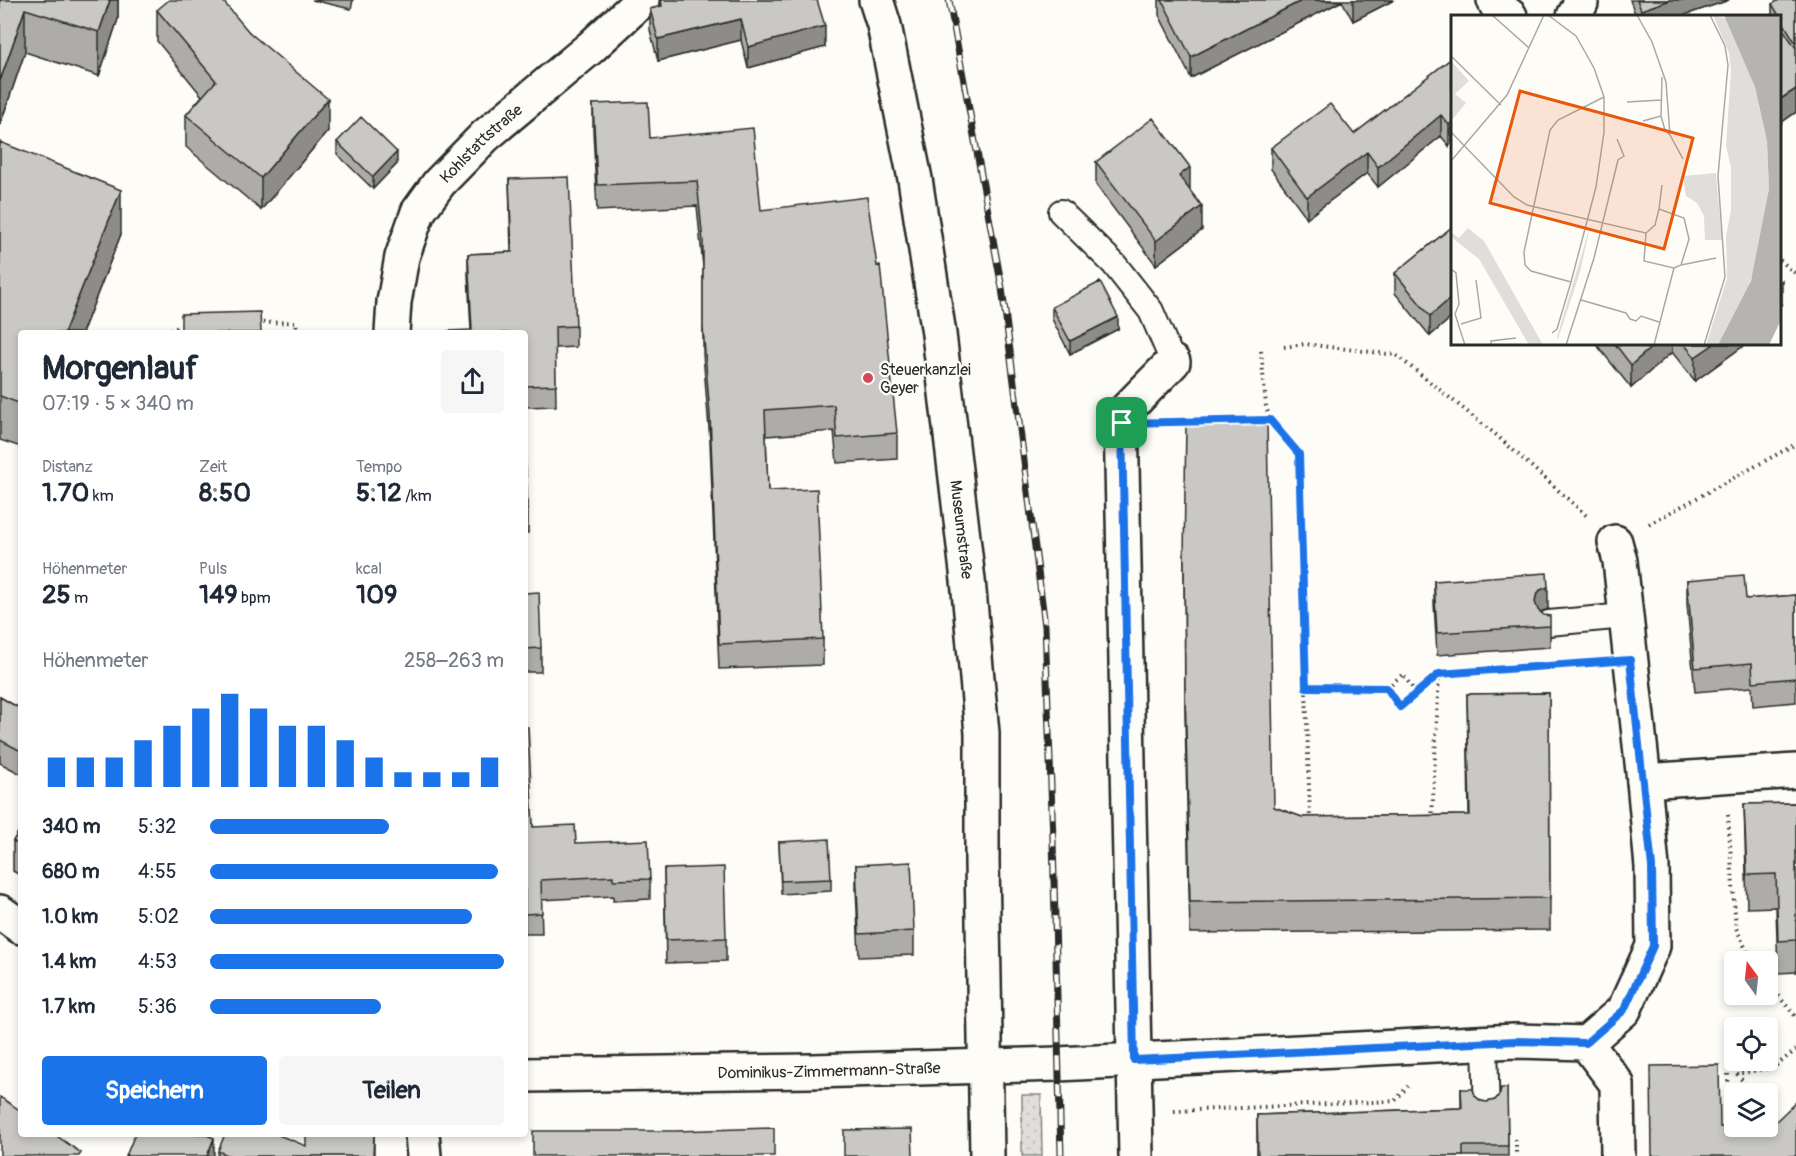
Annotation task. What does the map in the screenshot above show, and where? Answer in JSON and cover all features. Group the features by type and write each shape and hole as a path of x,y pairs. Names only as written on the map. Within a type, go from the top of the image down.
{"street":[{"name":"Kohlstattstraße","path":"392,330 394,302 402,257 418,212 439,183 485,136 590,48 642,0"},
{"name":"Museumstraße","path":"876,0 884,26 917,190 941,345 968,580 982,734 986,1066"},
{"path":"1494,0 1497,6 1509,15"},
{"path":"1575,15 1581,3 1580,0"},
{"path":"1136,1156 1122,414 1173,362"},
{"path":"1615,542 1620,561 1624,616 1644,781 1652,867 1653,946 1624,1010 1586,1043 1617,1084 1618,1156"},
{"path":"1644,781 1796,771"},
{"path":"0,912 18,925"},
{"name":"Dominikus-Zimmermann-Straße","path":"528,1075 986,1066 1515,1041 1586,1043"},
{"path":"986,1066 987,1156"},
{"path":"422,1137 424,1156"}],"lane":[{"path":"1060,212 1114,264 1151,312 1173,362"},
{"path":"1549,623 1624,616"},
{"path":"1485,1043 1486,1118"}],"path":[{"path":"1781,262 1796,274"},
{"path":"251,324 296,322 297,330"},
{"path":"168,330 182,326 194,326"},
{"path":"1284,347 1305,344 1396,355 1495,434 1615,542 1796,444"},
{"path":"1261,351 1266,406 1270,420 1299,454 1311,826"},
{"path":"1122,423 1270,420"},
{"path":"1387,688 1400,707 1439,674 1630,660"},
{"path":"1306,687 1387,688 1403,674 1417,694"},
{"path":"1432,829 1439,674"},
{"path":"1725,776 1736,928 1747,951"},
{"path":"1778,995 1796,1017"},
{"path":"1744,1083 1737,1074 1774,1067 1796,1050"},
{"path":"1728,1074 1728,1083"},
{"path":"1135,1114 1395,1101 1410,1084"}],"shaded area":[{"path":"1022,1095 1041,1095 1042,1156 1022,1156"}],"building":[{"path":"0,0 110,0 99,32 25,9 0,81"},
{"path":"169,0 222,0 249,32 328,99 261,178 186,115 216,81 157,10"},
{"path":"661,0 817,0 825,26 748,47 741,19 658,39 650,9 662,6"},
{"path":"1162,0 1303,0 1191,57"},
{"path":"1637,0 1670,0 1641,10"},
{"path":"1779,0 1796,0 1795,42 1781,15 1779,15 1772,4"},
{"path":"1781,29 1796,48 1796,89 1781,99"},
{"path":"1451,59 1451,123 1449,125 1441,115 1378,167 1367,152 1307,197 1271,148 1330,104 1354,134"},
{"path":"648,102 650,138 753,128 761,210 867,197 877,266 880,265 897,433 837,438 834,405 765,410 768,491 817,489 823,639 719,644 710,415 703,328 703,242 697,181 597,185 593,104"},
{"path":"361,117 397,152 373,177 337,142"},
{"path":"1153,118 1190,167 1179,176 1202,206 1156,241 1096,162"},
{"path":"0,142 121,190 65,330 18,330 18,403 0,396"},
{"path":"569,177 576,326 555,327 556,385 528,386 528,330 472,330 468,254 512,252 509,179"},
{"path":"1451,228 1451,298 1430,316 1395,273"},
{"path":"1100,282 1118,317 1070,341 1052,307"},
{"path":"260,312 261,330 181,330 181,314"},
{"path":"1616,345 1654,345 1631,365"},
{"path":"1685,345 1713,345 1695,357"},
{"path":"1186,423 1267,424 1274,807 1302,817 1470,815 1467,694 1549,693 1550,898 1190,902 1185,685"},
{"path":"1547,573 1548,587 1540,590 1535,602 1538,610 1550,616 1550,626 1437,633 1434,581"},
{"path":"1744,575 1746,599 1796,595 1796,678 1753,682 1752,663 1695,668 1687,580"},
{"path":"539,592 541,648 528,649 528,593"},
{"path":"0,697 17,707 18,705 18,749 0,740"},
{"path":"528,727 533,827 575,825 576,843 648,840 650,879 613,880 613,876 541,880 542,913 528,914"},
{"path":"1796,803 1796,940 1778,941 1776,874 1747,875 1744,804"},
{"path":"18,833 18,844 13,841"},
{"path":"829,839 831,879 781,881 779,842"},
{"path":"911,862 914,931 859,934 856,865"},
{"path":"724,867 726,938 666,940 664,869"},
{"path":"1719,1065 1720,1127 1724,1127 1724,1137 1778,1137 1778,1119 1796,1102 1796,1156 1652,1156 1651,1066"},
{"path":"1501,1088 1507,1088 1508,1146 1463,1146 1463,1156 1258,1156 1257,1115 1462,1108 1461,1089 1473,1089 1475,1096 1487,1102 1495,1100"},
{"path":"0,1097 18,1109 18,1137 58,1137 81,1153 79,1156 0,1156"},
{"path":"774,1128 774,1156 533,1156 533,1131"},
{"path":"912,1129 913,1156 844,1156 844,1130"},
{"path":"134,1137 214,1138 207,1156 126,1156"},
{"path":"224,1137 284,1137 306,1146 306,1137 374,1137 373,1156 230,1156 218,1151"}],"railway":[{"path":"949,0 1002,288 1045,626 1061,1156"}],"place":[{"name":"Steuerkanzlei Geyer","path":"868,378"}],"route":[{"path":"1270,420 1299,454 1306,687 1387,688 1400,707 1439,674 1630,660 1652,867 1653,946 1624,1010 1586,1043 1515,1041 1134,1060 1122,423 1270,420"}]}
